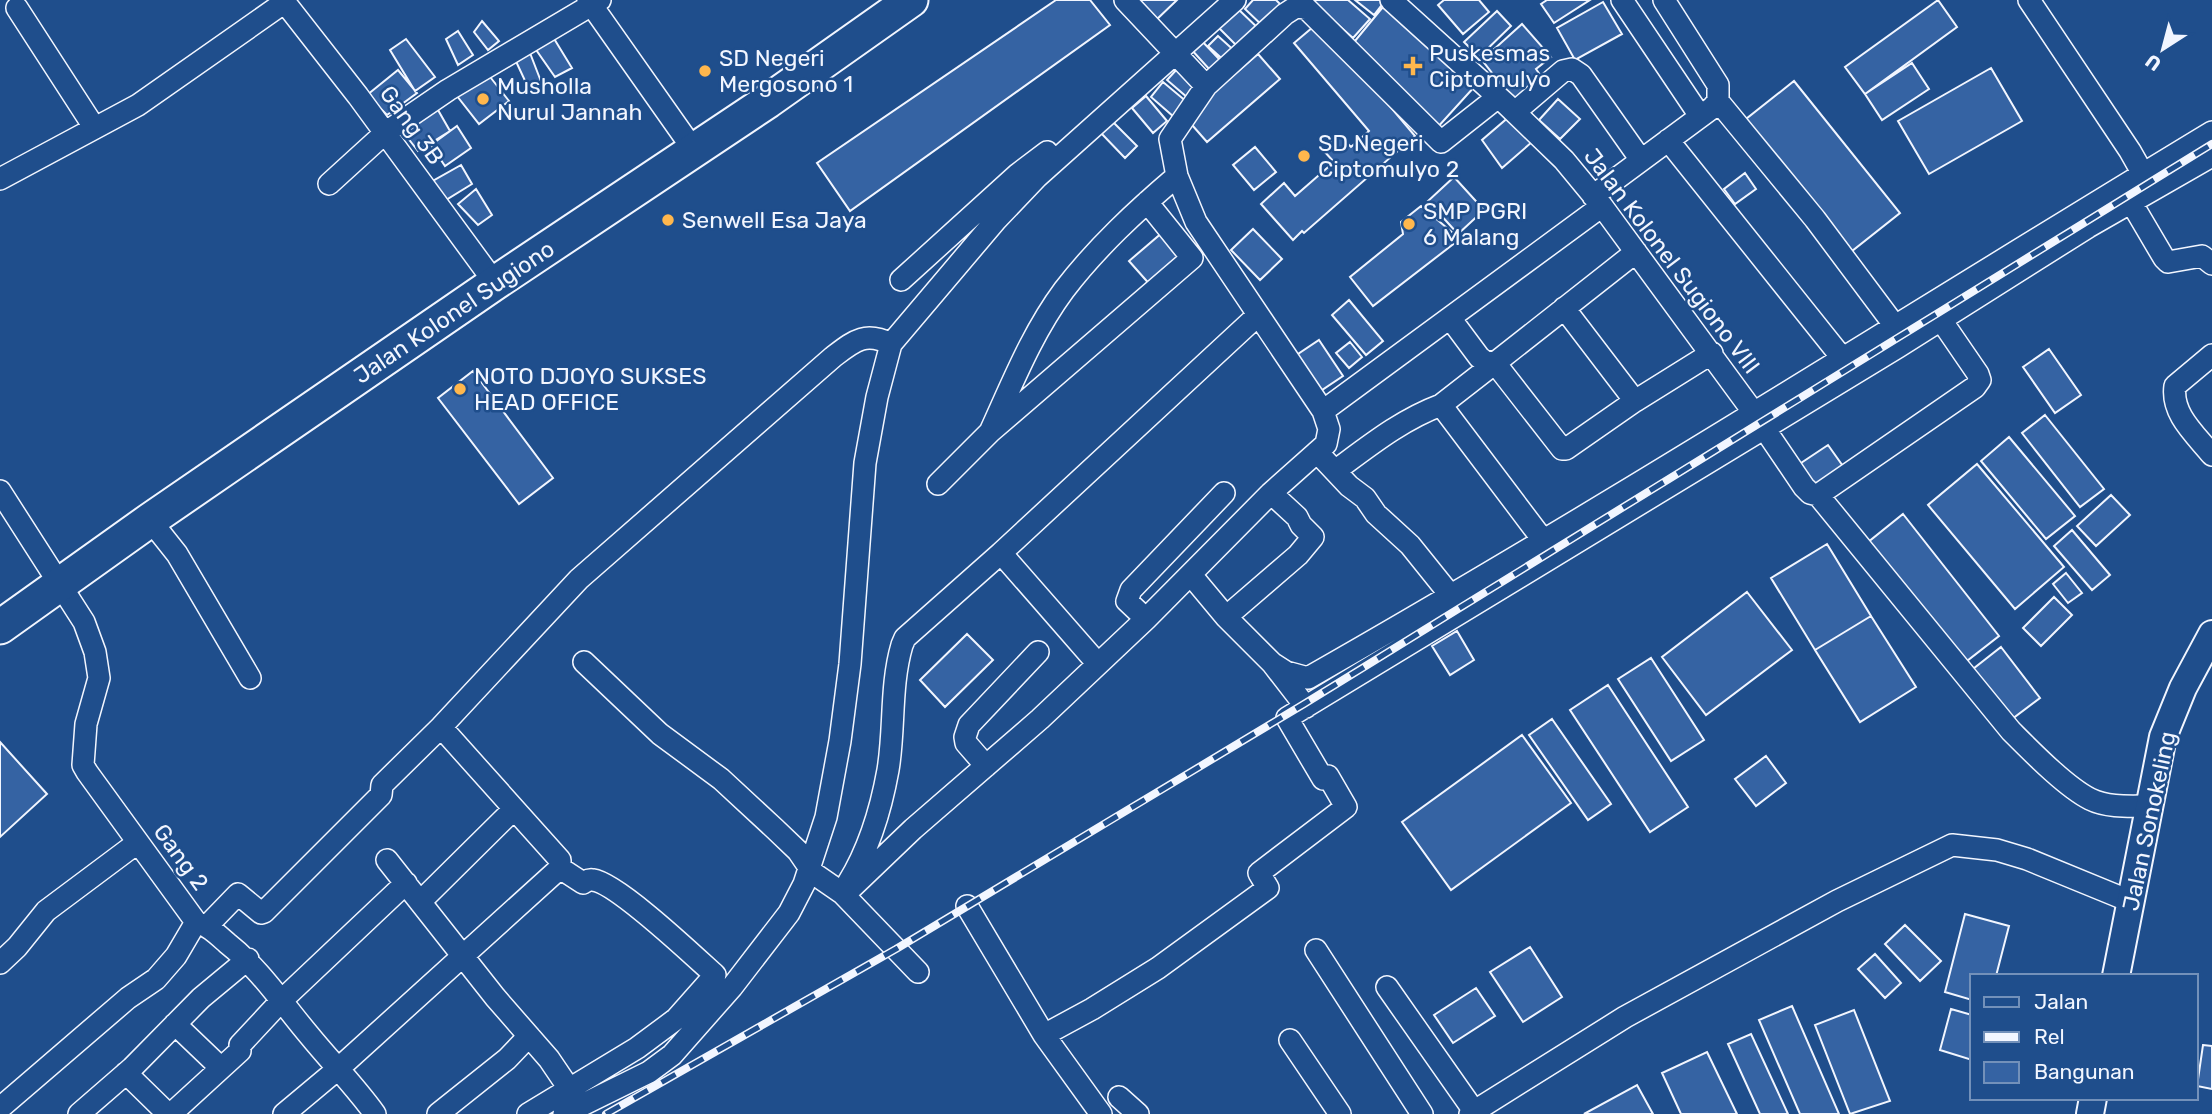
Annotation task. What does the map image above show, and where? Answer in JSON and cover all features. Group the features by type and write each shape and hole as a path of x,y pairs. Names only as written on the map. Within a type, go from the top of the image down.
{"highway":[{"name":"Jalan Kolonel Sugiono","path":"0,627 59,583 495,283 768,101 904,2"}],"street":[{"path":"1125,0 1206,86"},
{"path":"564,1114 649,1072 672,1055 732,987 789,913 804,884 826,817 840,741 850,664 865,463 877,397 891,344 996,220 1037,177 1236,0"},
{"name":"Jalan Kolonel Sugiono VIII","path":"1391,0 1564,160 1712,353 1804,487 1810,493 1818,495 2011,732 2041,761 2090,799 2111,805 2150,806"},
{"path":"1622,0 1700,116"},
{"path":"1664,0 1718,85 1718,101 1815,219 1895,326"},
{"path":"2029,0 2130,150 2143,174"},
{"path":"0,178 138,105 284,1"},
{"name":"Gang 3B","path":"284,1 495,283"},
{"path":"328,184 385,133 448,90 593,2 693,149"},
{"path":"843,894 1098,664 1271,493 1326,444 1327,421 1323,411 1196,222 1177,176 1170,139 1206,86 1296,7 1306,8 1441,142 1498,97"},
{"path":"17,8 94,127"},
{"path":"1515,112 1563,71 1572,69 1581,75 1641,160"},
{"path":"1323,411 1450,318 1597,201 1641,160 1718,101"},
{"path":"901,280 1018,174 1100,111 1114,107"},
{"path":"1044,1035 1158,968 1268,888 1259,873 1346,807 1287,718 1759,421 1843,359 1895,326 2212,132"},
{"path":"1668,140 1843,359"},
{"path":"1272,663 1286,672 1308,678 1544,540 1941,320 2131,202 2212,156"},
{"path":"990,432 1028,351 1063,292 1111,234 1177,176"},
{"path":"939,484 990,432 1192,258 1147,202"},
{"path":"2131,202 2168,262 2202,256 2212,264"},
{"path":"1335,471 1385,433 1441,405 1636,252"},
{"path":"1564,309 1635,401"},
{"path":"843,894 870,838 888,770 892,701 901,645 905,638 1257,316"},
{"path":"1450,318 1483,361 1495,363 1562,449 1566,449 1635,401 1712,353"},
{"path":"1818,495 1975,387 1980,380 1941,320"},
{"path":"0,1108 128,998 156,979 201,924 238,894 261,913 264,912 381,795 382,785 441,727 579,579 833,357 866,337 877,337 891,344"},
{"path":"2212,355 2175,386 2173,399 2177,411 2212,455"},
{"path":"1441,405 1544,540"},
{"path":"1317,452 1349,486 1365,498 1376,514 1410,545 1451,596"},
{"name":"Gang 2","path":"0,491 84,622 95,652 99,678 86,724 83,765 137,843 201,924 248,959 312,1039 339,1068 371,1112"},
{"path":"1146,619 1130,606 1127,596 1224,493"},
{"path":"1226,617 1298,555 1313,537 1297,517 1271,493"},
{"path":"150,520 177,554 250,678"},
{"path":"1001,553 1098,664"},
{"path":"1191,575 1226,617 1272,663 1306,707"},
{"name":"Jalan Sonokeling","path":"2116,974 2163,737 2183,688 2212,634"},
{"path":"986,766 966,743 966,731 1038,652"},
{"path":"584,662 660,734 721,779 798,851 809,869 843,894 918,971"},
{"path":"285,1114 560,868 560,860 441,727"},
{"path":"420,902 514,809"},
{"path":"0,963 17,947 46,911 137,843"},
{"path":"1387,987 1472,1113 1625,1017 1837,901 1952,845 1976,846 2007,853 2132,902"},
{"path":"387,860 463,957 549,1059 570,1090"},
{"path":"528,1114 637,1048 676,1019 715,975 650,917 614,891 594,880 583,883 560,868"},
{"path":"126,1073 170,1114 240,1051 240,1045 281,1001 405,883"},
{"path":"967,906 1044,1035 1101,1114"},
{"path":"1316,950 1422,1114"},
{"path":"79,1114 126,1073 201,998 248,959"},
{"path":"176,1024 221,1068"},
{"path":"438,1114 507,1059 529,1036"},
{"path":"1290,1040 1340,1114"},
{"path":"1119,1097 1138,1114"}],"building":[{"path":"1056,0 1090,0 1110,25 850,211 817,163"},
{"path":"1134,0 1177,0 1155,21"},
{"path":"1253,0 1276,0 1285,9 1266,29 1245,9"},
{"path":"1310,0 1348,0 1370,19 1353,38"},
{"path":"1355,0 1381,0 1384,2 1374,15"},
{"path":"1444,0 1479,0 1489,12 1463,34 1438,5"},
{"path":"1547,0 1590,0 1554,23 1541,4"},
{"path":"1938,0 1957,27 1865,94 1845,67"},
{"name":"Puskesmas Ciptomulyo","path":"1387,2 1476,85 1436,129 1350,47"},
{"path":"1603,2 1622,34 1575,60 1557,28"},
{"path":"1236,7 1261,31 1242,51 1217,26"},
{"path":"1497,11 1511,26 1479,57 1464,42"},
{"path":"482,21 499,41 488,50 474,32"},
{"path":"1319,22 1415,136 1293,240 1261,204 1284,183 1295,196 1334,162 1323,150 1339,135 1351,147 1369,131 1294,43"},
{"path":"1522,24 1551,57 1536,69 1543,79 1514,101 1482,60"},
{"path":"458,31 473,55 458,65 446,39"},
{"path":"1218,36 1238,54 1228,64 1208,46"},
{"path":"553,37 572,68 555,77 532,44"},
{"path":"406,39 435,77 415,91 390,50"},
{"path":"1200,39 1220,60 1210,70 1190,48"},
{"path":"530,53 542,84 527,85 513,55"},
{"path":"1258,54 1280,79 1207,142 1185,117"},
{"path":"1912,63 1929,89 1882,120 1865,94"},
{"path":"1178,68 1199,86 1188,98 1167,80"},
{"path":"1991,68 2022,121 1929,174 1898,121"},
{"path":"398,70 417,93 387,115 367,95"},
{"name":"Musholla Nurul Jannah","path":"487,73 509,101 479,124 457,96"},
{"path":"1794,81 1900,213 1852,251 1746,119"},
{"path":"1163,82 1187,102 1174,117 1151,97"},
{"path":"1146,96 1167,121 1153,133 1132,108"},
{"path":"1558,99 1580,119 1560,139 1539,120"},
{"path":"434,103 450,131 418,151 400,128"},
{"path":"1510,116 1532,142 1502,168 1482,140"},
{"path":"1112,121 1137,146 1125,158 1100,132"},
{"path":"457,126 471,148 445,166 431,145"},
{"path":"1255,147 1276,172 1254,190 1233,165"},
{"path":"461,165 472,184 441,203 431,182"},
{"path":"1745,173 1756,189 1735,204 1724,189"},
{"path":"1454,177 1484,210 1458,234 1428,201"},
{"path":"476,189 492,215 478,225 458,204"},
{"path":"1421,206 1460,239 1373,306 1350,277 1403,234 1401,222"},
{"path":"1253,229 1282,259 1260,280 1231,250"},
{"path":"1163,232 1185,258 1152,287 1129,261"},
{"path":"1349,300 1383,341 1366,355 1332,315"},
{"path":"1319,340 1343,376 1316,394 1292,358"},
{"path":"1350,342 1362,357 1349,368 1336,353"},
{"path":"2049,349 2081,395 2055,413 2023,367"},
{"path":"473,371 553,478 519,504 438,398"},
{"path":"2045,415 2104,489 2080,507 2022,433"},
{"path":"2009,437 2075,516 2046,539 1981,461"},
{"path":"1828,445 1845,469 1814,490 1798,465"},
{"path":"1977,464 2064,567 2015,609 1928,505"},
{"path":"2111,495 2130,515 2096,546 2077,526"},
{"path":"1903,514 1999,636 1963,664 1867,543"},
{"path":"2072,530 2110,575 2092,590 2054,546"},
{"path":"1827,544 1871,616 1815,650 1771,578"},
{"path":"2066,573 2082,593 2068,603 2053,584"},
{"path":"1747,592 1792,650 1706,715 1662,657"},
{"path":"2054,597 2072,615 2041,646 2023,628"},
{"path":"1871,616 1916,687 1860,722 1815,650"},
{"path":"1457,631 1474,660 1450,675 1432,646"},
{"path":"967,634 993,660 945,707 920,680"},
{"path":"2001,647 2040,698 2012,719 1973,669"},
{"path":"1651,658 1704,740 1671,761 1618,679"},
{"path":"1608,685 1688,807 1650,832 1570,710"},
{"path":"1552,719 1611,804 1588,820 1529,735"},
{"path":"1522,735 1571,803 1451,890 1402,822"},
{"path":"0,742 47,794 0,837"},
{"path":"1766,756 1786,783 1756,806 1735,779"},
{"path":"1965,914 2009,926 1997,974 1970,974 1970,999 1945,992"},
{"path":"1905,925 1941,961 1920,981 1885,944"},
{"path":"1530,947 1562,997 1523,1022 1490,972"},
{"path":"1875,954 1901,983 1885,998 1858,969"},
{"path":"1476,988 1495,1016 1453,1043 1434,1015"},
{"path":"1792,1006 1839,1114 1800,1114 1759,1020"},
{"path":"1951,1009 1970,1014 1970,1059 1940,1050"},
{"path":"1854,1010 1890,1101 1850,1114 1815,1025"},
{"path":"1751,1034 1788,1114 1760,1114 1728,1044"},
{"path":"2203,1045 2212,1046 2212,1089 2198,1086"},
{"path":"1707,1052 1737,1114 1681,1114 1662,1073"},
{"path":"1637,1085 1653,1114 1584,1114"}],"railway":[{"path":"606,1114 896,949 1304,704 2212,144"}],"place":[{"name":"Puskesmas Ciptomulyo","path":"1413,66"},
{"name":"SD Negeri Mergosono 1","path":"705,71"},
{"name":"Musholla Nurul Jannah","path":"483,99"},
{"name":"SD Negeri Ciptomulyo 2","path":"1304,156"},
{"name":"Senwell Esa Jaya","path":"668,220"},
{"name":"SMP PGRI 6 Malang","path":"1409,224"},
{"name":"NOTO DJOYO SUKSES HEAD OFFICE","path":"460,389"}]}
